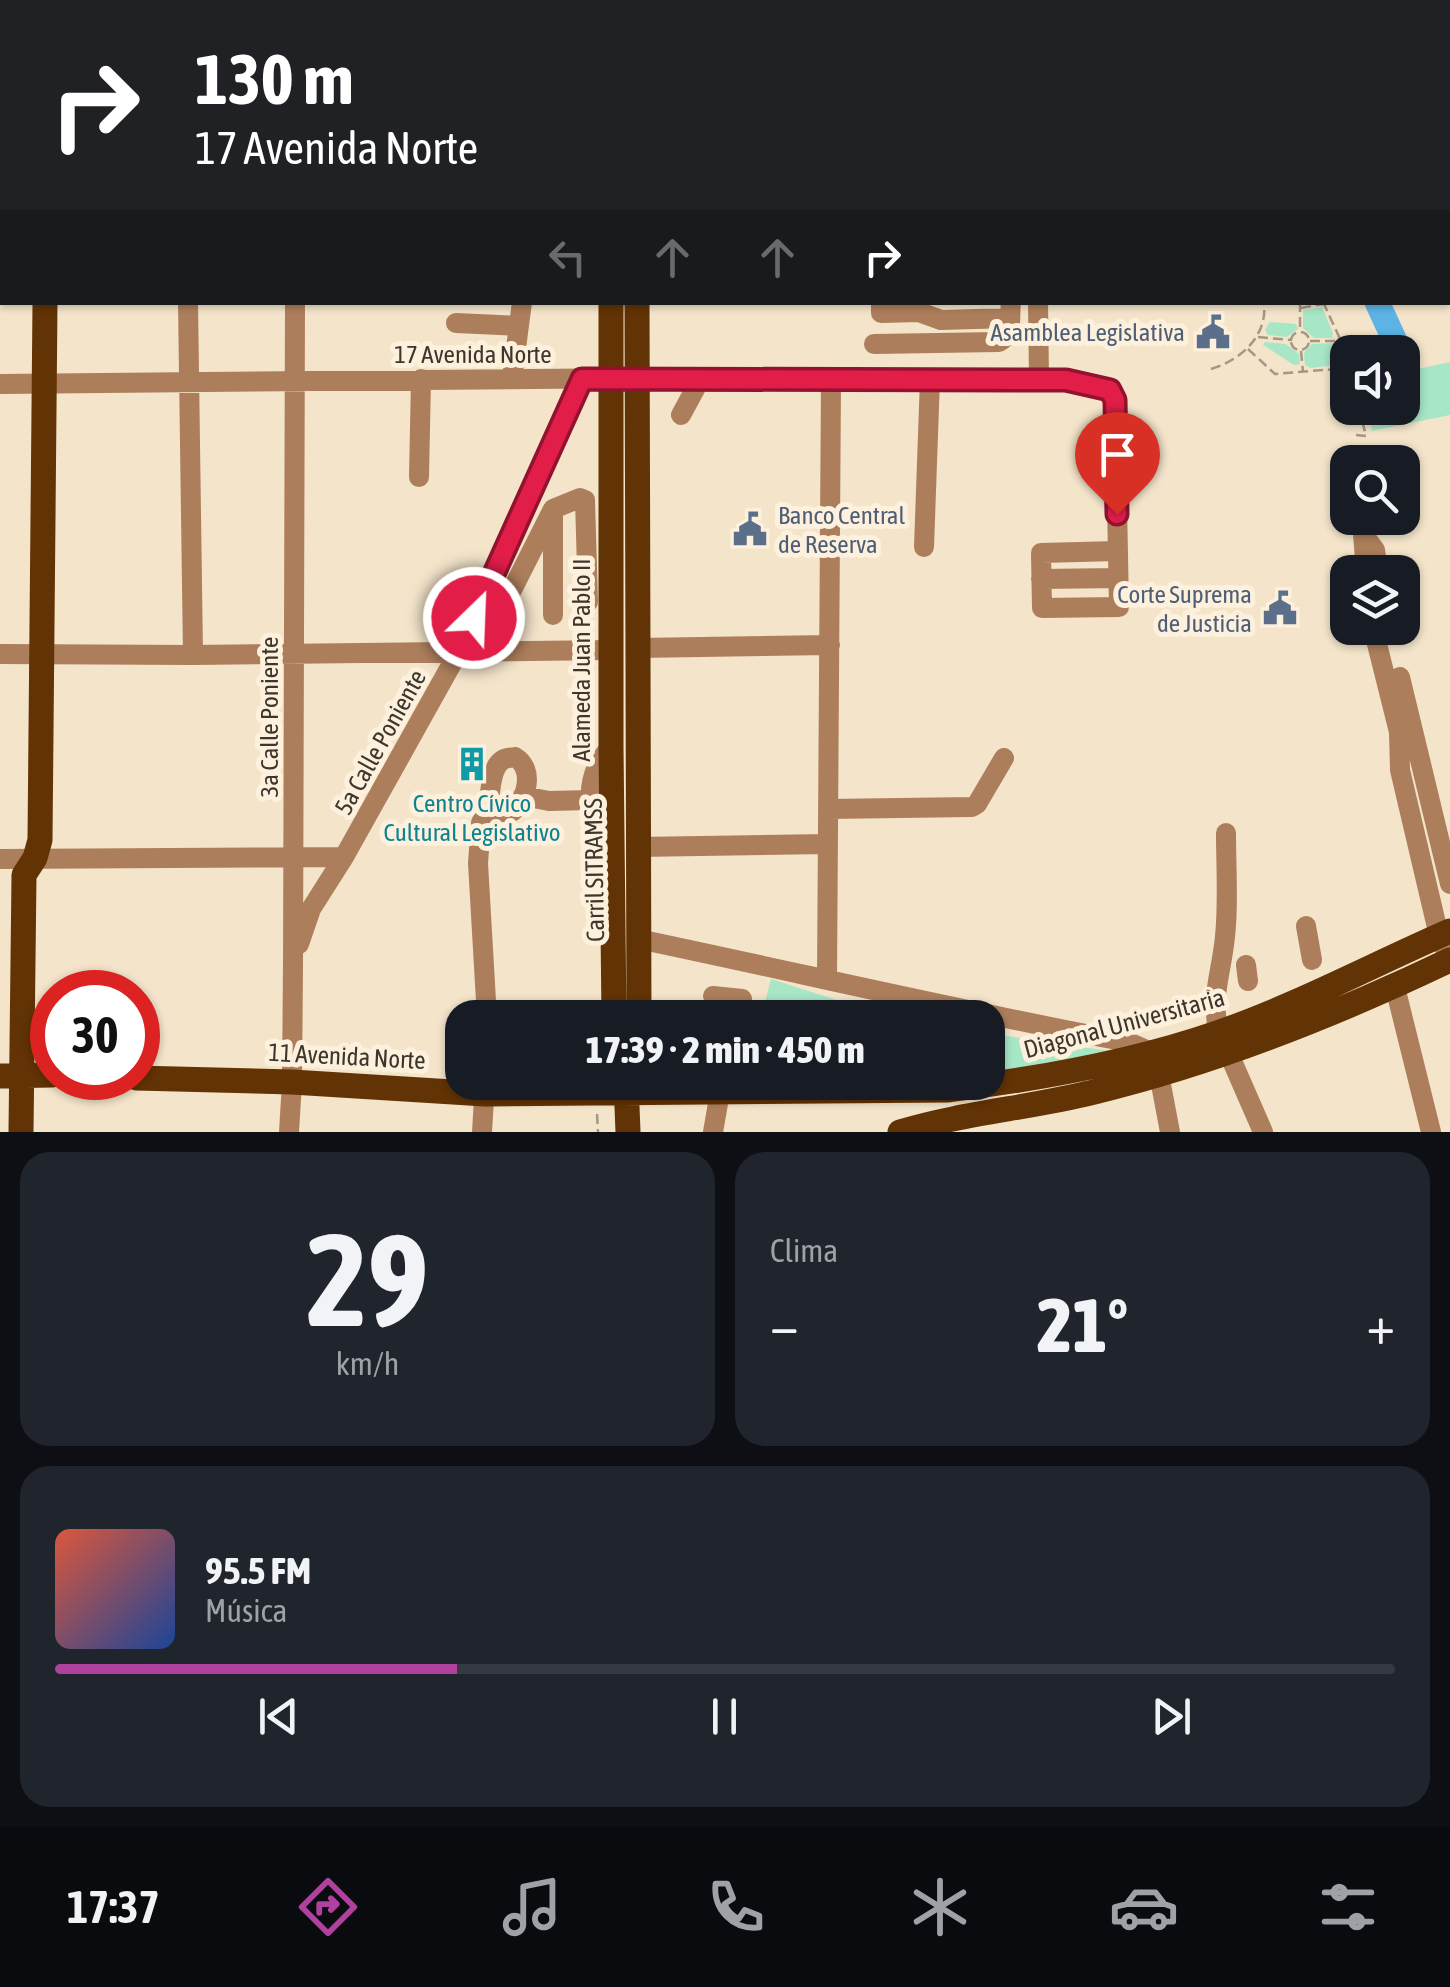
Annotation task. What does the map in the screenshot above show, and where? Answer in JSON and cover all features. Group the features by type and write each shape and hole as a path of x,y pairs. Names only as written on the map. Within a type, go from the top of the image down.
{"main road":[{"path":"20,1132 10,1075 24,875 40,840 44,305"},
{"name":"Alameda Juan Pablo II","path":"612,305 624,378 638,648 639,1000"},
{"name":"Carril SITRAMSS","path":"623,305 625,1000"},
{"name":"Alameda Juan Pablo II","path":"614,1000 610,650 624,378 636,305"},
{"name":"Diagonal Universitaria","path":"1005,1082 1155,1063 1313,1022 1395,986 1447,947"},
{"name":"Diagonal Universitaria","path":"1224,1043 1299,1000 1447,947"},
{"name":"Diagonal Universitaria","path":"900,1132 952,1117 1095,1092 1155,1063"},
{"name":"11 Avenida Norte","path":"160,1079 445,1087"},
{"path":"616,1132 624,1100"},
{"path":"627,1100 628,1132"},
{"path":"631,1100 642,1132"},
{"path":"877,1100 886,1114 885,1132"},
{"path":"935,1100 935,1114 952,1117"}],"street":[{"path":"188,305 193,655"},
{"name":"3a Calle Poniente","path":"288,1132 294,965 295,305"},
{"path":"512,379 522,305"},
{"path":"874,344 997,342 1009,334 1010,310 941,320 918,307 881,313 881,305"},
{"path":"1038,305 1040,380"},
{"path":"456,323 519,326"},
{"name":"17 Avenida Norte","path":"0,384 624,378 1066,380 1110,390 1114,395 1117,551"},
{"path":"682,414 701,378"},
{"name":"5a Calle Poniente","path":"294,965 311,909 459,650 582,379"},
{"path":"827,979 831,379"},
{"path":"419,477 420,380"},
{"path":"924,547 930,380"},
{"path":"532,489 553,509 553,615"},
{"path":"512,590 553,509 580,498 585,500 588,602"},
{"path":"1365,555 1363,534 1374,546 1375,555"},
{"path":"1117,551 1118,607 1042,608 1041,553 1117,551"},
{"path":"1042,579 1118,578"},
{"path":"638,648 830,645"},
{"path":"1378,645 1399,732 1400,770 1447,947"},
{"path":"1391,645 1450,884"},
{"path":"0,654 610,650"},
{"path":"611,747 600,760 591,793 597,824 611,840"},
{"path":"486,1000 478,863 482,824 490,806 497,766 510,757 520,759 527,770 519,806 512,812 499,812 490,806"},
{"path":"828,809 972,807 978,804 1004,758"},
{"path":"525,789 591,793"},
{"path":"1226,833 1224,944 1214,1004 1224,1043 1263,1132"},
{"path":"637,847 827,844"},
{"path":"0,859 344,857"},
{"path":"1306,926 1312,960"},
{"path":"638,938 936,1005 1128,1042 1155,1063 1170,1132"},
{"path":"1395,986 1431,1132"},
{"path":"713,996 742,999"},
{"path":"482,1132 484,1100"},
{"path":"713,1132 719,1100"}],"path":[{"path":"1211,369 1235,360 1248,349 1264,322 1264,305"},
{"path":"1300,333 1300,308 1314,305"},
{"path":"1325,305 1338,335"},
{"path":"1300,333 1308,340 1301,350 1294,348 1292,340 1300,333"},
{"path":"1255,337 1292,340"},
{"path":"1308,340 1330,341"},
{"path":"1248,349 1274,374 1330,370"},
{"path":"1301,350 1303,372"},
{"path":"1356,435 1366,436 1363,425"}],"green space":[{"path":"1322,307 1333,333 1330,338 1314,338 1303,328 1303,310"},
{"path":"1270,322 1296,324 1298,329 1287,337 1268,335 1265,330"},
{"path":"1330,343 1330,366 1305,365 1304,353 1312,344"},
{"path":"1286,344 1299,354 1300,364 1294,365 1263,345"},
{"path":"1450,362 1450,415 1420,421 1420,368"},
{"path":"1371,425 1401,425 1372,431"},
{"path":"771,979 837,1000 765,1000"},
{"path":"1005,1036 1123,1053 1005,1070"}],"waterway":[{"path":"1378,305 1392,335"}],"place":[{"name":"Asamblea Legislativa","path":"1213,332"},
{"name":"Banco Central de Reserva","path":"750,529"},
{"name":"Corte Suprema de Justicia","path":"1280,608"},
{"name":"Centro Cívico Cultural Legislativo","path":"472,764"}],"route":[{"path":"474,618 582,379 1066,380 1110,390 1115,400 1117,514"}]}
